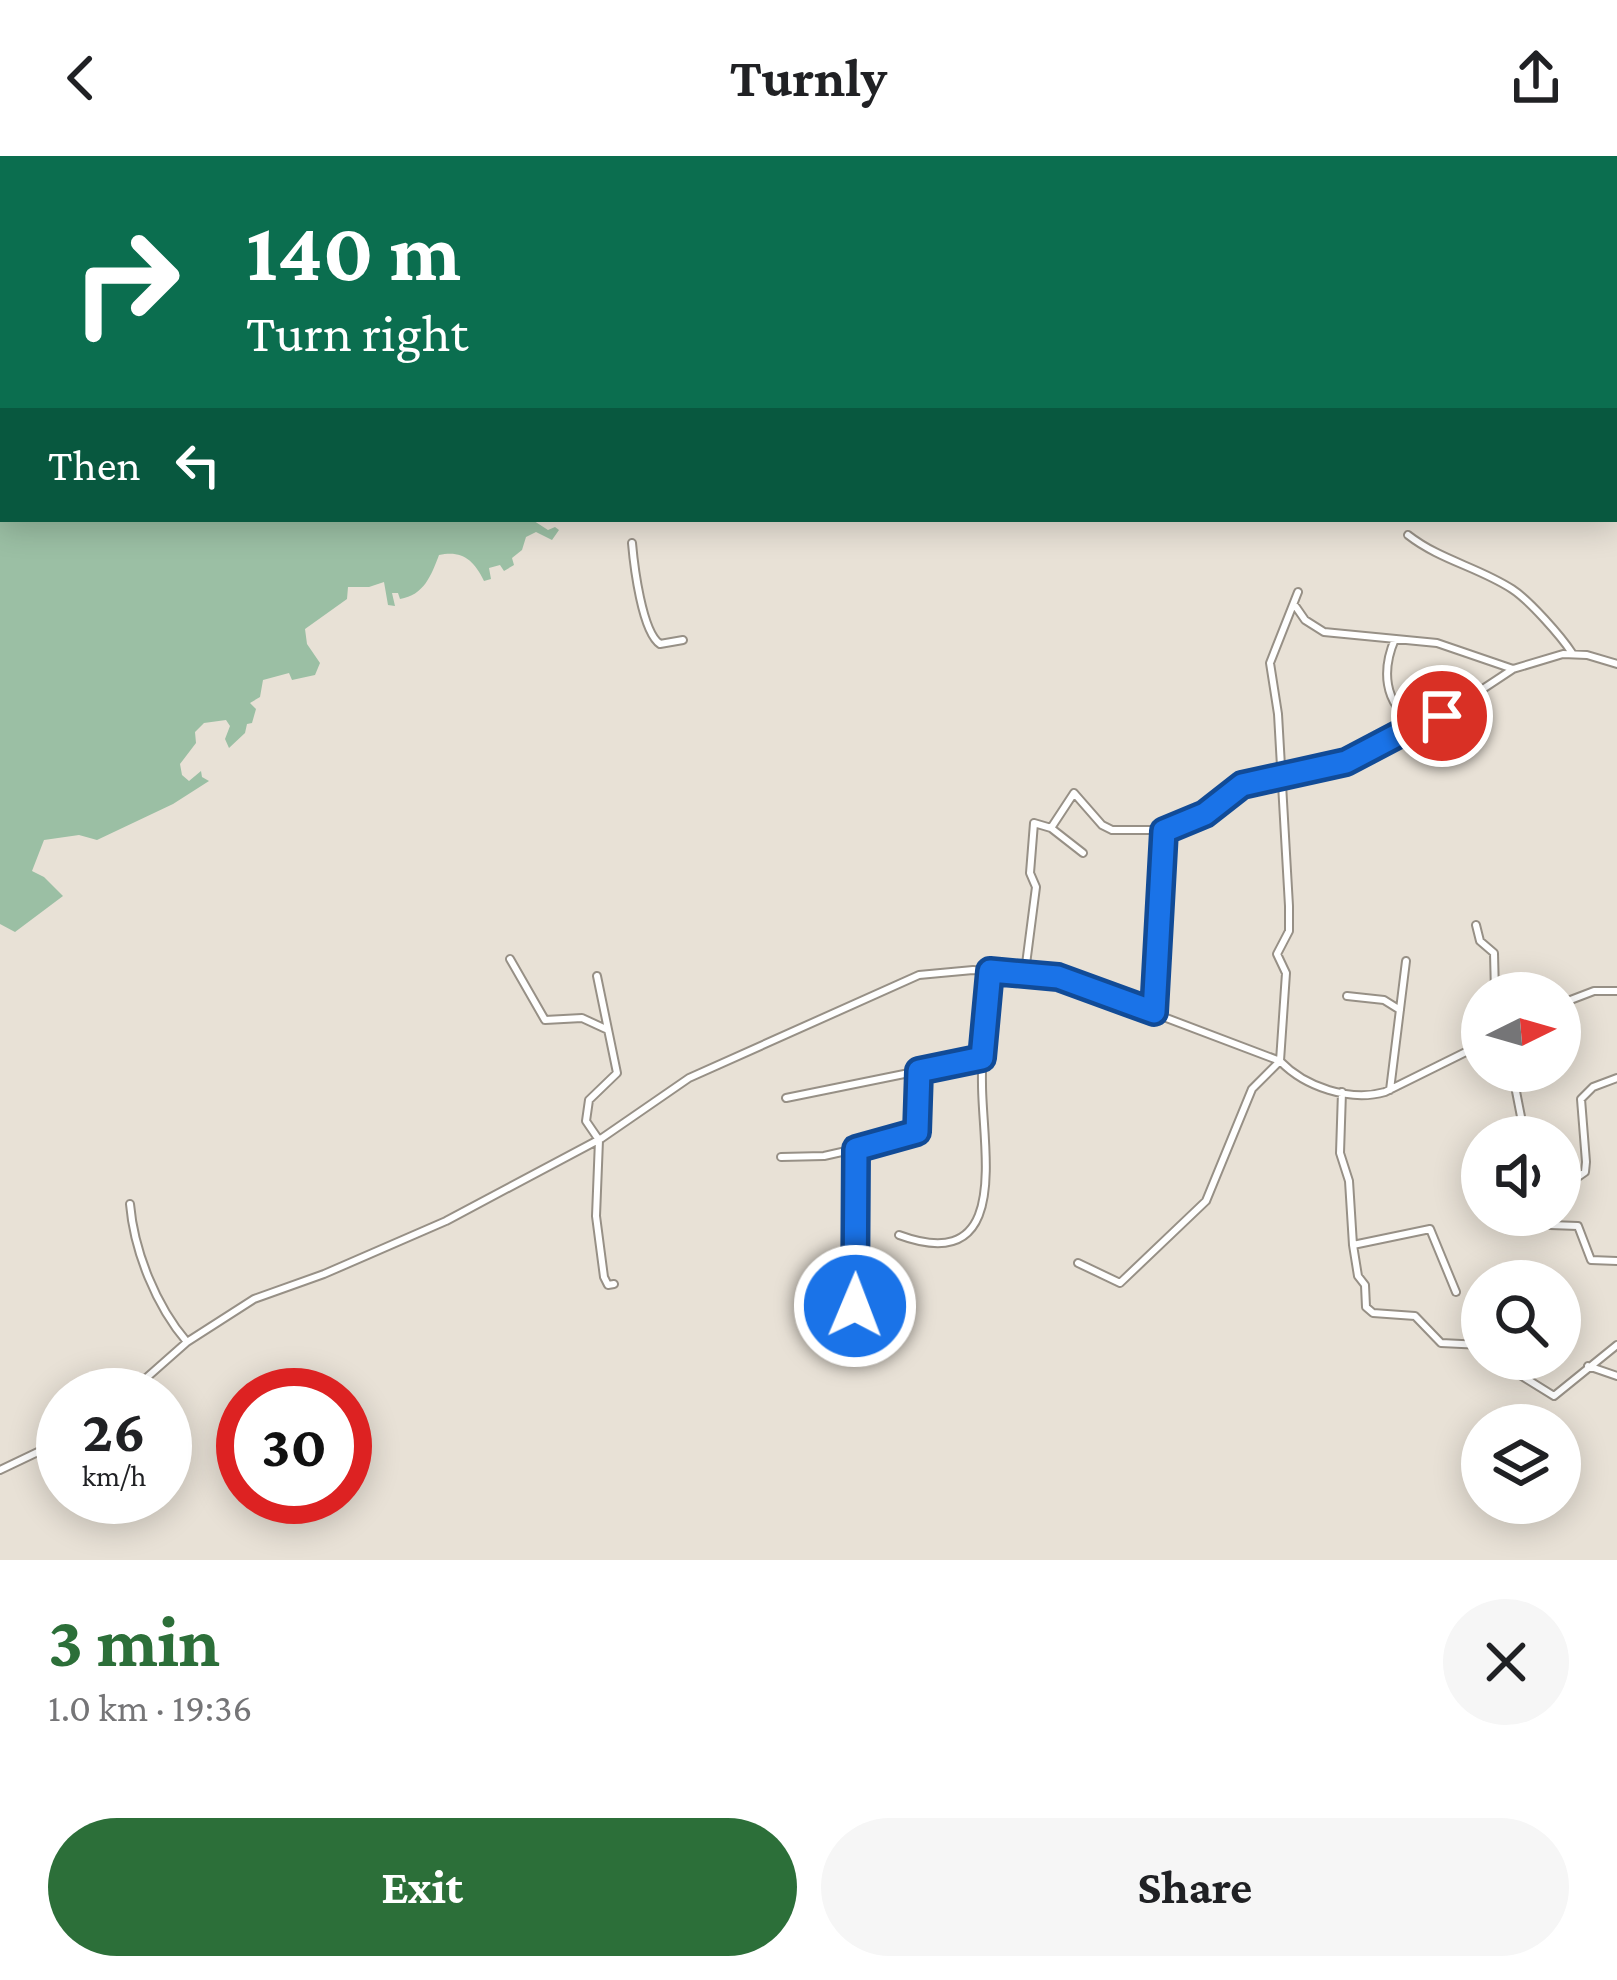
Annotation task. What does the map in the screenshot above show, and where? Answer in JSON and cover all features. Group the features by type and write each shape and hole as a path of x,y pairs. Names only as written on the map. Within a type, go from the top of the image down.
{"street":[{"path":"1408,535 1430,552 1511,588 1572,653"},
{"path":"632,543 634,572 651,636 660,644 683,640"},
{"path":"1078,1263 1120,1283 1183,1225 1214,1188 1252,1089 1280,1061 1287,994 1286,973 1277,954 1289,931 1289,906 1278,714 1270,663 1298,592 1295,609 1324,632 1455,647 1513,669"},
{"path":"1395,639 1387,658 1392,701 1401,714 1422,722"},
{"path":"1051,828 1074,793 1112,830 1164,831 1205,814 1242,785 1279,780 1366,754 1442,716 1513,669 1572,653 1617,664"},
{"path":"1025,972 1036,887 1030,879 1033,828 1038,822 1051,828 1084,853"},
{"path":"1154,1012 1164,831"},
{"path":"1477,925 1480,941 1494,953 1494,972"},
{"path":"510,959 545,1020 582,1018 608,1030"},
{"path":"1390,1090 1406,961"},
{"path":"898,1235 918,1242 944,1241 971,1230 981,1217 986,1184 982,1058 990,971"},
{"path":"158,1368 187,1342 254,1299 446,1221 599,1140 689,1078 919,975 990,971 1058,977 1280,1061 1318,1086 1342,1092 1371,1096 1461,1054"},
{"path":"597,976 617,1073 589,1100 586,1121 599,1140 596,1216 604,1277 608,1285 614,1284"},
{"path":"1581,996 1617,991"},
{"path":"1347,996 1384,1000 1400,1010"},
{"path":"786,1098 982,1058"},
{"path":"781,1157 824,1156 917,1132 919,1071"},
{"path":"1581,1175 1586,1162 1581,1099 1593,1087 1617,1078"},
{"path":"1342,1092 1340,1153 1349,1181 1353,1246 1366,1307 1370,1312 1415,1316 1441,1343 1461,1344"},
{"path":"812,1313 848,1311 855,1306 856,1149"},
{"path":"130,1204 167,1319 187,1342"},
{"path":"1353,1246 1430,1229 1456,1292"},
{"path":"1581,1234 1591,1260 1617,1262"},
{"path":"1581,1372 1617,1345"},
{"path":"1588,1366 1617,1376"},
{"path":"1528,1380 1554,1396 1572,1380"},
{"path":"0,1470 36,1453"}],"green space":[{"path":"0,522 536,522 559,530 552,540 536,532 526,537 522,550 512,558 514,565 504,571 500,565 489,568 491,579 484,581 466,558 439,555 421,589 400,599 392,593 395,606 388,605 384,582 348,587 347,599 305,629 307,644 320,663 315,675 292,680 289,673 263,680 260,697 250,703 256,709 252,723 229,748 226,720 204,723 195,732 196,743 180,764 182,775 189,781 201,771 209,781 97,840 79,835 44,840 32,871 63,896 15,932 0,924"}],"route":[{"path":"855,1306 856,1149 917,1132 919,1071 982,1058 990,971 1058,977 1154,1012 1164,831 1205,814 1242,785 1346,762 1442,716"}]}
